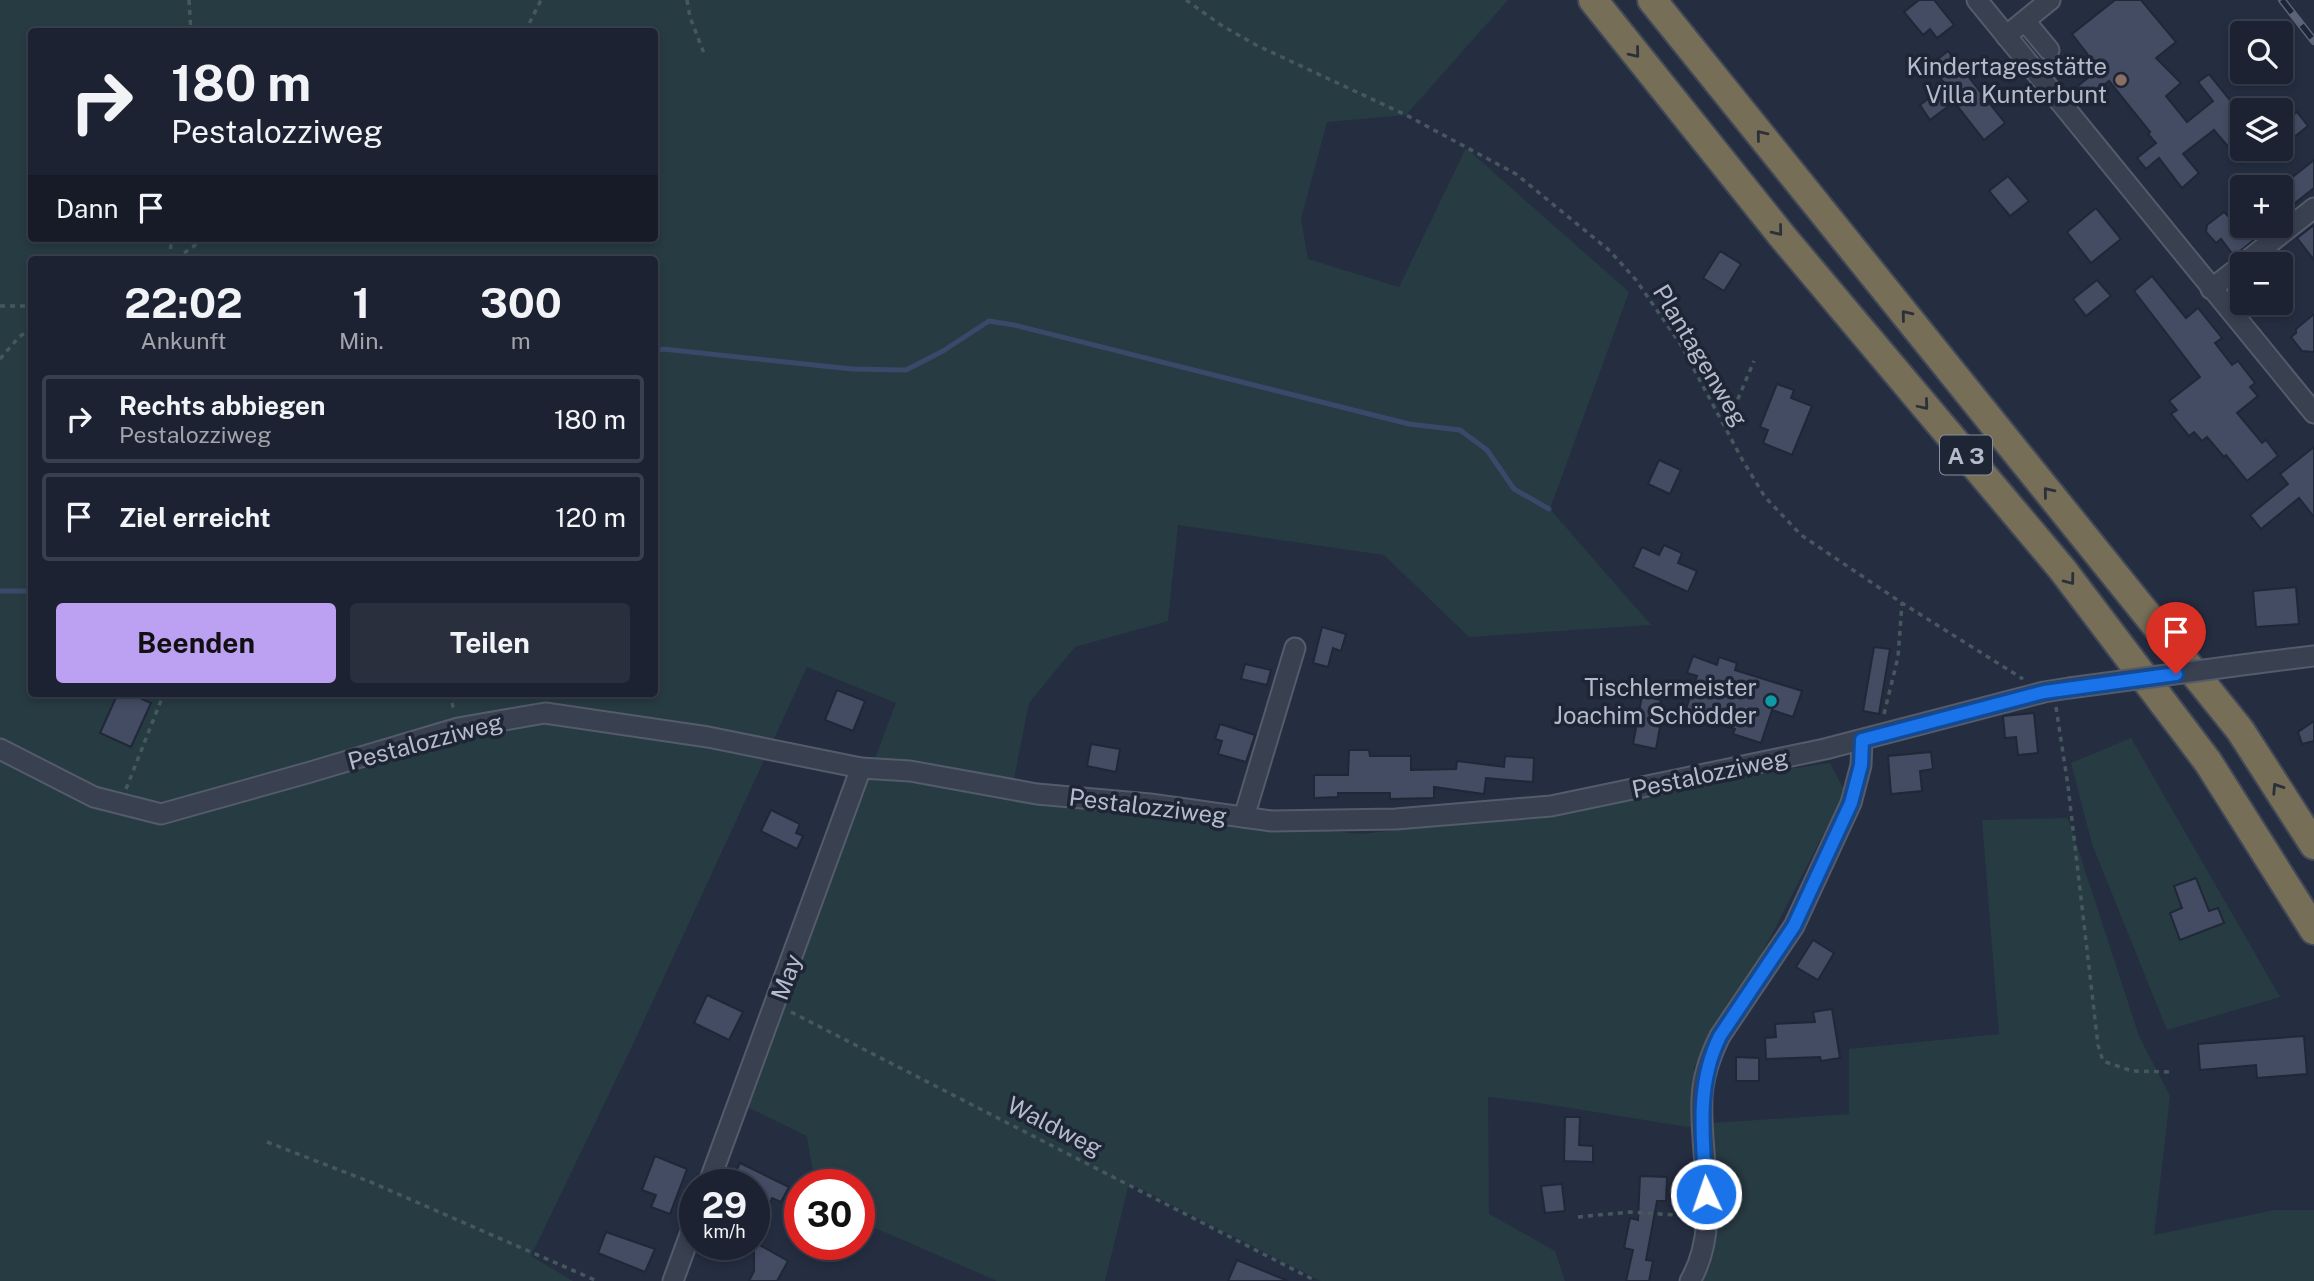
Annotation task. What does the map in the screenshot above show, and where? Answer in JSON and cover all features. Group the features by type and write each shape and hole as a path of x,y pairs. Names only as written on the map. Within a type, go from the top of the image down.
{"highway":[{"name":"A 3","path":"1593,0 1782,236 2062,569 2208,762 2314,930"},
{"name":"A 3","path":"1652,0 2240,730 2314,845"}],"street":[{"path":"1977,0 2314,413"},
{"path":"2003,32 2034,0"},
{"path":"2003,32 2025,21 2050,0"},
{"path":"2025,21 2049,51"},
{"path":"2258,252 2314,208"},
{"path":"2211,289 2230,274"},
{"path":"1244,817 1295,648"},
{"name":"Pestalozziweg","path":"0,749 94,797 161,814 457,728 545,713 708,737 861,768 911,771 1037,793 1150,804 1272,821 1396,819 1551,806 1870,738 2056,690 2314,656"},
{"path":"1690,1281 1697,1270 1707,1218 1702,1099 1710,1055 1794,926 1851,803 1870,738"},
{"name":"May","path":"714,1169 861,768"},
{"path":"673,1281 681,1260"}],"path":[{"path":"189,0 191,28"},
{"path":"527,28 541,0"},
{"path":"687,0 690,17 705,56"},
{"name":"Plantagenweg","path":"1186,0 1220,25 1256,45 1406,115 1516,174 1610,251 1636,280 1681,345 1765,497 1801,535 1902,603 2056,690"},
{"path":"180,256 199,242"},
{"path":"0,306 28,306"},
{"path":"0,359 28,331"},
{"path":"1725,428 1754,361"},
{"path":"1870,738 1898,657 1902,603"},
{"path":"2056,690 2103,1061 2132,1071 2169,1072"},
{"path":"120,803 162,697"},
{"name":"Waldweg","path":"776,1005 1316,1281"},
{"path":"267,1142 373,1183 597,1281"},
{"path":"1578,1217 1630,1212 1707,1218"}],"shaded area":[{"path":"0,0 1508,0 1406,115 1327,122 1301,219 1308,259 1399,287 1466,148 1629,292 1550,509 1651,625 1469,637 1384,555 1178,525 1168,621 1075,647 1029,703 1011,794 1362,834 1549,812 1551,819 1552,812 1726,778 1830,763 1845,792 1756,965 1717,1020 1694,1068 1694,1128 1488,1097 1489,1214 1555,1251 1565,1281 1321,1281 1129,1183 1105,1281 997,1281 875,1228 875,1169 812,1169 807,1136 743,1105 896,703 807,667 634,1042 531,1256 573,1281 0,1281"},
{"path":"2131,738 2280,997 2167,1030 2092,844 2071,763"},
{"path":"2068,818 2139,1036 2170,1096 2154,1235 2274,1210 2314,1210 2314,1281 1699,1281 1716,1182 1713,1123 1849,1114 1849,1049 1999,1034 1982,820"}],"building":[{"path":"1919,0 1934,0 1954,25 1937,38 1930,29 1923,35 1904,12"},
{"path":"2115,0 2141,0 2176,42 2156,58 2181,83 2166,96 2187,122 2213,101 2198,82 2209,74 2230,100 2230,149 2214,130 2183,154 2199,173 2182,188 2159,158 2146,169 2137,158 2156,143 2109,81 2079,105 2069,93 2099,69 2072,34"},
{"path":"1948,51 2005,123 1984,140 1954,102 1930,120 1920,105 1946,85 1930,65"},
{"path":"2297,112 2308,126 2293,138 2293,115"},
{"path":"2314,160 2314,188 2293,205 2293,177"},
{"path":"2008,176 2029,201 2010,216 1989,191"},
{"path":"2096,208 2121,239 2091,263 2067,232"},
{"path":"2224,212 2230,218 2230,238 2256,238 2239,252 2231,252 2221,239 2216,243 2206,232 2207,225"},
{"path":"2314,225 2314,260 2297,238"},
{"path":"1720,251 1741,264 1724,291 1703,278"},
{"path":"2152,276 2186,318 2198,308 2222,338 2215,343 2232,365 2238,361 2255,383 2250,387 2258,396 2237,413 2262,443 2266,440 2278,456 2247,481 2207,437 2202,441 2194,432 2189,436 2171,414 2177,410 2169,401 2200,377 2134,291"},
{"path":"2097,280 2111,296 2086,316 2073,299"},
{"path":"2314,314 2314,352 2302,351 2291,337 2296,333 2296,329"},
{"path":"1777,384 1794,390 1791,398 1812,406 1792,455 1763,443 1768,430 1760,427"},
{"path":"2314,447 2314,517 2299,498 2261,529 2250,515 2288,484 2280,474"},
{"path":"1659,460 1681,470 1670,494 1648,484"},
{"path":"1664,545 1682,553 1678,563 1697,571 1688,592 1633,567 1642,547 1659,555"},
{"path":"2296,587 2299,624 2256,627 2253,591"},
{"path":"1322,627 1346,634 1341,651 1333,648 1328,667 1313,663"},
{"path":"1874,647 1890,649 1879,714 1863,711"},
{"path":"1693,656 1717,665 1719,657 1737,663 1735,670 1802,691 1793,717 1772,710 1761,743 1733,734 1735,729 1685,712 1697,676 1687,673"},
{"path":"1245,664 1271,670 1267,685 1241,679"},
{"path":"837,690 865,701 853,731 825,720"},
{"path":"1642,696 1661,700 1659,710 1663,710 1656,749 1633,744"},
{"path":"116,697 138,697 151,703 131,747 100,733"},
{"path":"2034,713 2038,753 2018,755 2016,737 2005,738 2003,716"},
{"path":"2314,721 2314,741 2302,744 2298,732"},
{"path":"1220,724 1255,735 1246,762 1218,754 1222,741 1215,739"},
{"path":"1091,744 1120,749 1116,772 1087,766"},
{"path":"1349,750 1369,750 1370,756 1411,756 1411,770 1456,769 1457,761 1504,767 1505,756 1534,758 1533,782 1486,778 1484,794 1434,787 1434,798 1390,799 1390,793 1338,793 1338,797 1314,798 1314,775 1348,775"},
{"path":"1931,752 1933,769 1920,771 1922,791 1891,794 1888,756"},
{"path":"771,810 800,824 796,833 803,836 797,849 761,831"},
{"path":"2196,878 2209,911 2218,908 2224,923 2180,940 2170,913 2182,908 2174,886"},
{"path":"1813,940 1834,953 1818,980 1796,967"},
{"path":"707,995 743,1012 729,1040 694,1023"},
{"path":"1832,1009 1840,1058 1821,1061 1820,1057 1766,1059 1765,1038 1776,1037 1775,1024 1815,1022 1813,1012"},
{"path":"2304,1036 2307,1074 2257,1078 2256,1065 2200,1070 2198,1044"},
{"path":"1736,1057 1759,1058 1759,1081 1736,1081"},
{"path":"1565,1117 1580,1117 1579,1145 1593,1146 1593,1162 1564,1161"},
{"path":"655,1156 687,1169 679,1169 679,1190 670,1214 651,1207 656,1195 642,1190"},
{"path":"740,1163 752,1169 737,1169"},
{"path":"1640,1176 1667,1177 1666,1201 1657,1201 1646,1260 1653,1261 1649,1281 1626,1281 1633,1250 1624,1248 1630,1218 1638,1220"},
{"path":"770,1178 784,1185 781,1202 772,1198 770,1204"},
{"path":"1562,1184 1565,1211 1545,1213 1541,1186"},
{"path":"606,1232 655,1249 645,1272 598,1253"},
{"path":"770,1251 788,1261 777,1281 749,1281 754,1271 754,1260 770,1260"},
{"path":"1237,1260 1288,1281 1228,1281"}],"waterway":[{"path":"658,351 663,349 852,369 906,370 943,351 989,321 1014,325 1409,424 1460,430 1487,450 1514,489 1549,509"},
{"path":"0,591 28,591"}],"railway":[{"path":"2282,0 2314,41"}],"place":[{"name":"Kindertagesstätte Villa Kunterbunt","path":"2121,80"},
{"name":"Tischlermeister Joachim Schödder","path":"1771,701"}],"route":[{"path":"1706,1194 1702,1099 1710,1055 1794,926 1851,803 1861,765 1862,740 2044,692 2176,674"}]}
